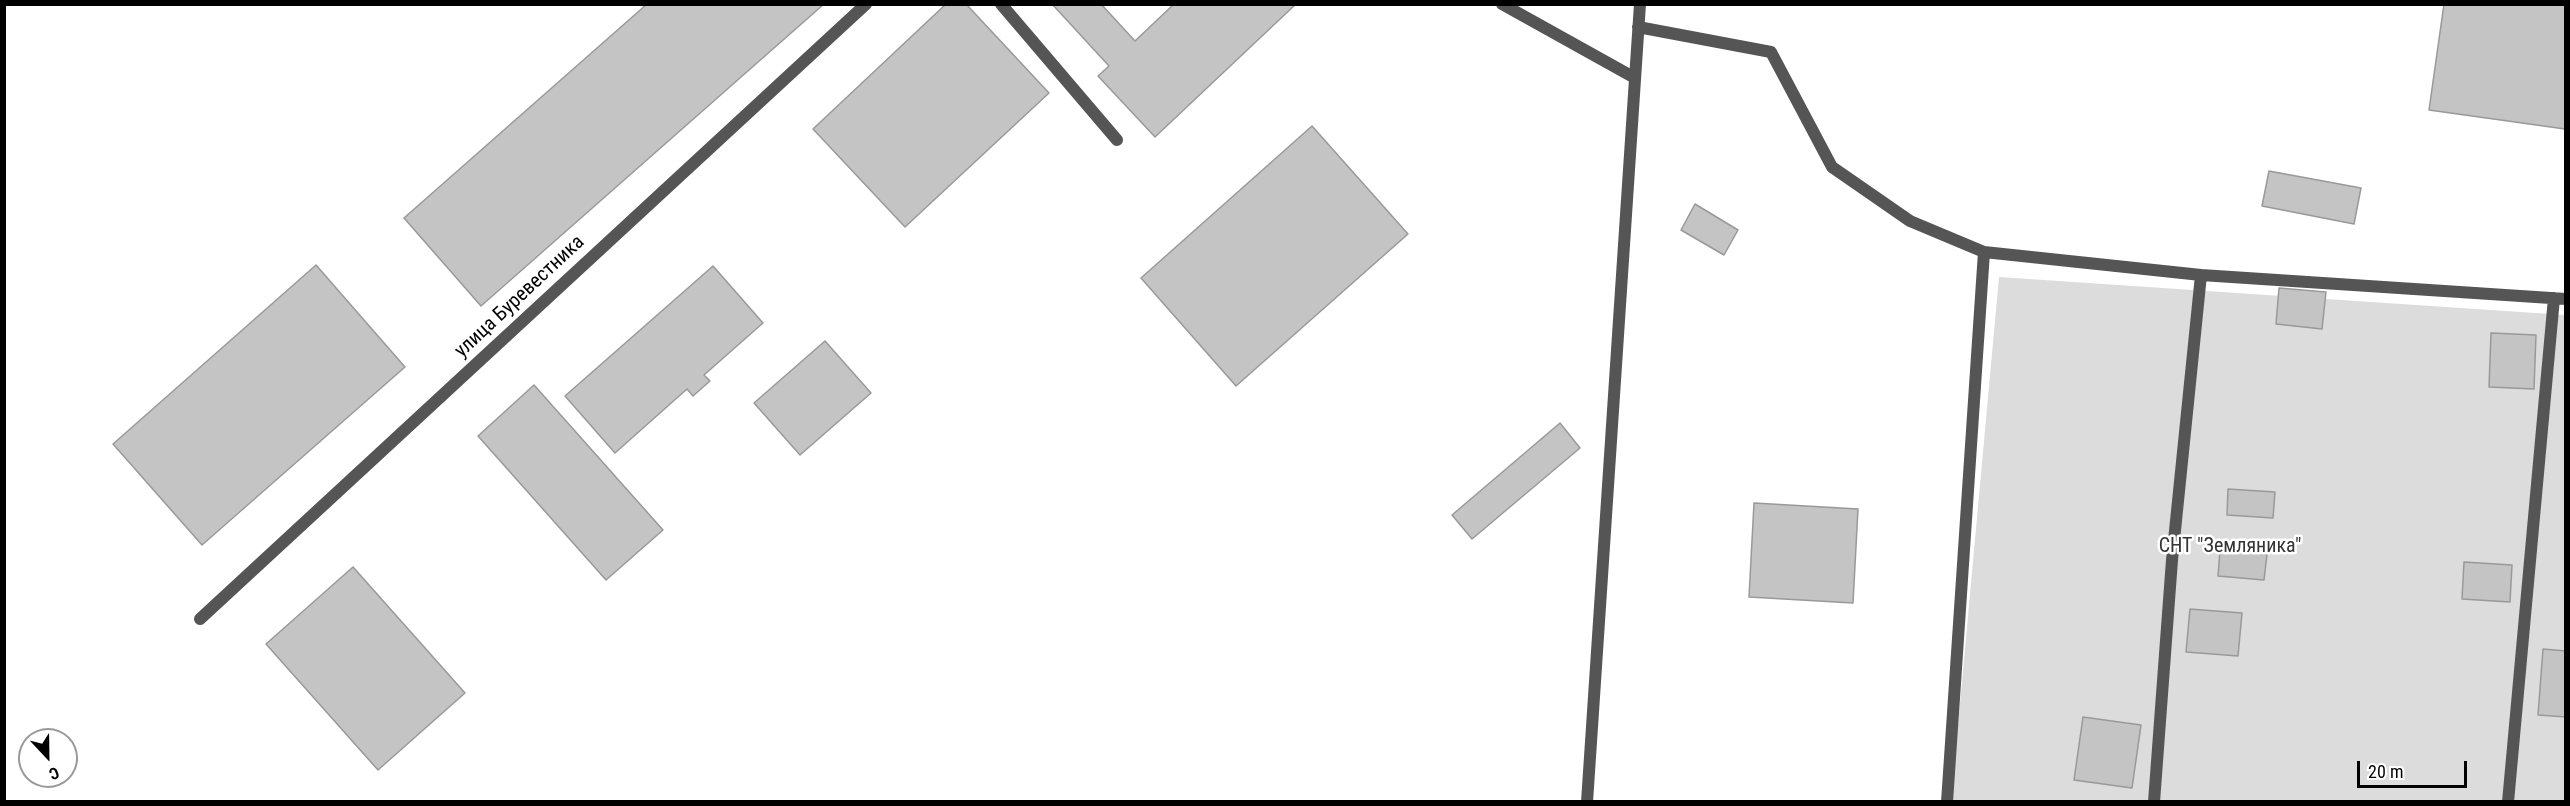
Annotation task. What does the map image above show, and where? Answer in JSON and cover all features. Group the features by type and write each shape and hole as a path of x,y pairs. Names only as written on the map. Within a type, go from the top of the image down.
{"street":[{"name":"улица Буревестника","path":"200,619 866,4"},
{"path":"1001,4 1117,140"},
{"path":"1502,4 1635,78"},
{"path":"1587,801 1640,4"},
{"path":"1638,27 1771,52 1833,167 1910,221 1984,252 2201,275 2560,299 2508,801"},
{"path":"1947,801 1984,252"},
{"path":"2154,801 2172,560 2201,275"}],"green space":[{"name":"СНТ \"Земляника\"","path":"1999,277 2565,315 2565,801 1951,802"}],"building":[{"path":"647,4 824,4 481,306 404,218"},
{"path":"946,4 966,4 1049,93 905,227 813,129"},
{"path":"1052,4 1101,4 1135,41 1174,4 1296,4 1155,137 1098,76 1109,66"},
{"path":"2444,4 2566,4 2565,129 2429,110"},
{"path":"1312,126 1408,234 1236,386 1141,278"},
{"path":"2269,171 2361,188 2354,224 2262,206"},
{"path":"1695,204 1738,230 1724,255 1681,230"},
{"path":"316,265 405,367 202,545 113,444"},
{"path":"713,266 763,323 704,375 710,381 693,396 687,389 615,453 565,396"},
{"path":"2279,288 2326,292 2322,329 2276,324"},
{"path":"2491,333 2536,335 2534,389 2489,387"},
{"path":"825,341 871,393 800,455 754,403"},
{"path":"534,385 663,530 606,580 478,436"},
{"path":"1560,423 1580,448 1472,539 1452,515"},
{"path":"2228,489 2275,492 2273,518 2227,515"},
{"path":"1754,503 1858,509 1853,603 1749,597"},
{"path":"2220,550 2267,554 2264,580 2218,576"},
{"path":"2464,562 2512,565 2510,602 2462,599"},
{"path":"353,567 465,693 378,770 266,644"},
{"path":"2190,609 2242,613 2238,656 2186,652"},
{"path":"2543,649 2566,651 2566,717 2538,715"},
{"path":"2083,717 2141,725 2132,788 2074,780"}]}
